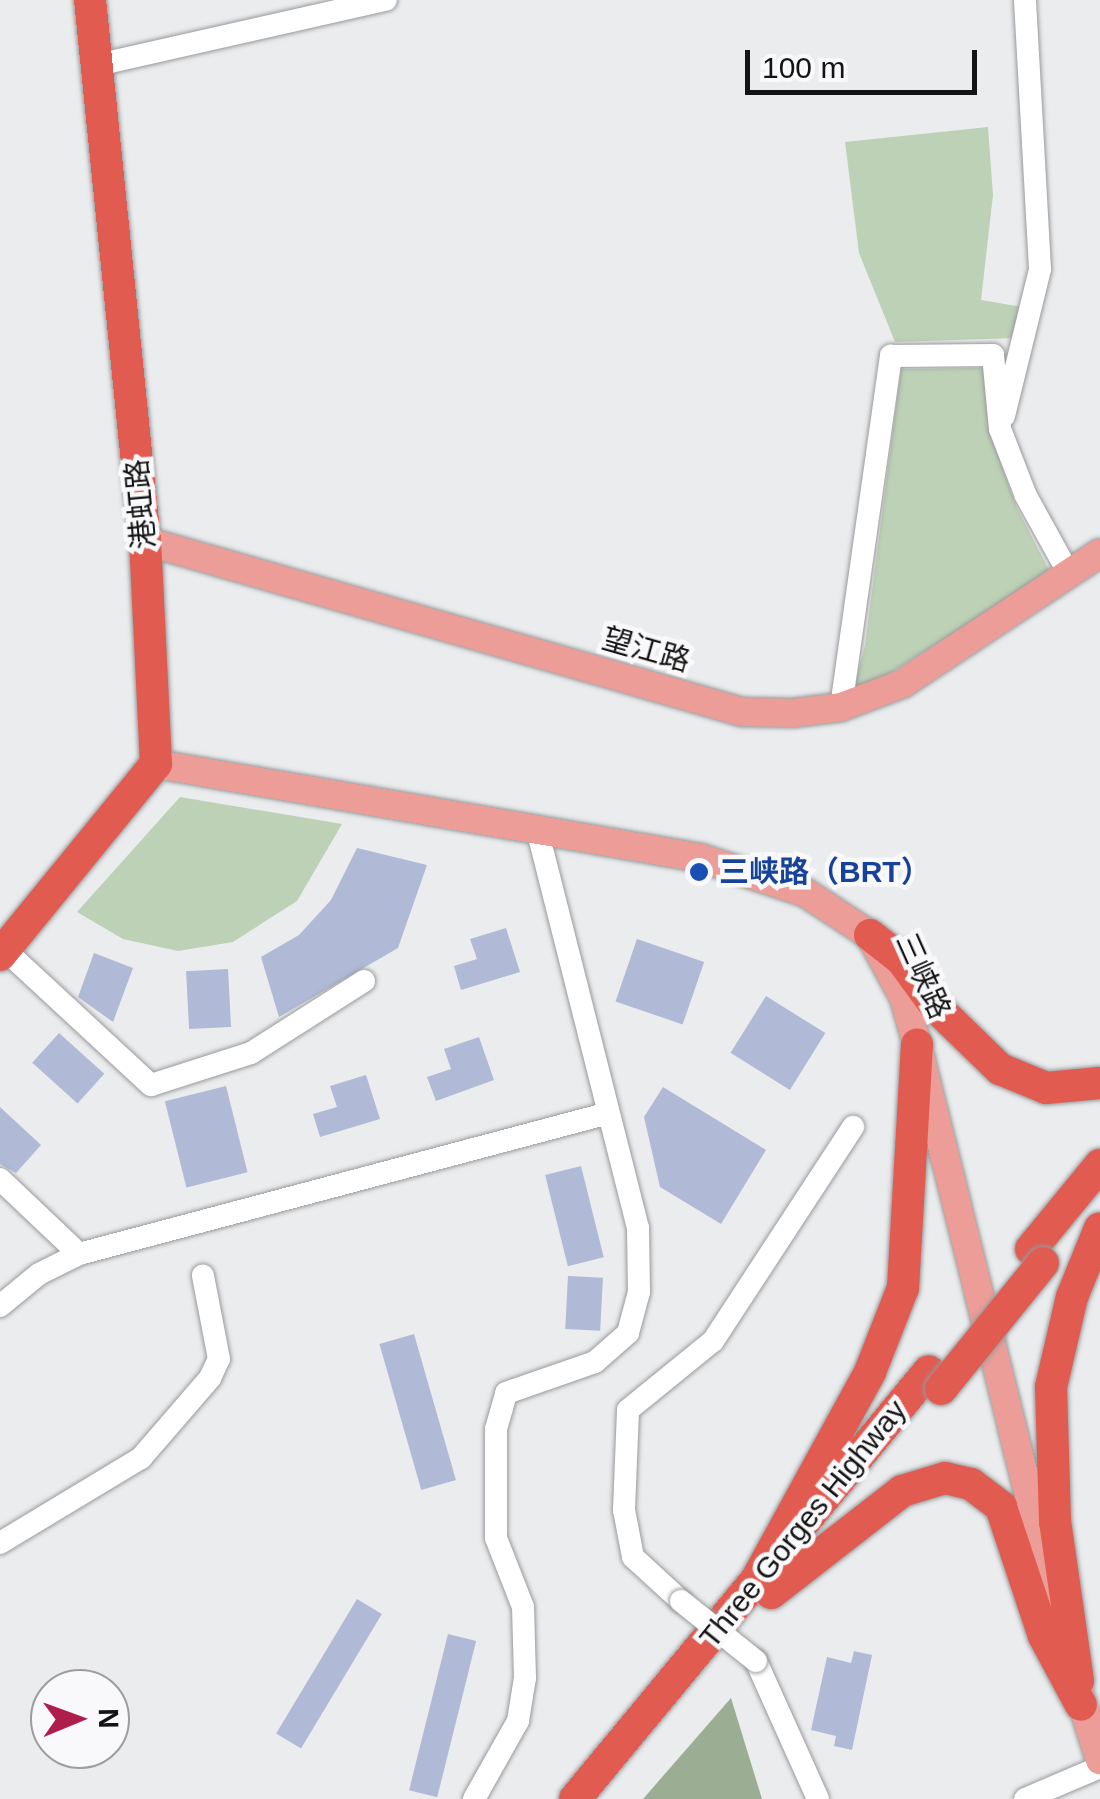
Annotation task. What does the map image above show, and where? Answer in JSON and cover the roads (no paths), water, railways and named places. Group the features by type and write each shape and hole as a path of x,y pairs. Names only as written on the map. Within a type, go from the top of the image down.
{"highway":[{"name":"港虹路","path":"90,0 101,64 145,541 156,764"},
{"path":"2,952 156,764"},
{"path":"870,935 902,960 936,1007 1000,1069 1046,1088 1100,1083"},
{"path":"765,1584 870,1372 903,1288 917,1044"},
{"path":"1037,1256 1100,1165"},
{"path":"1037,1256 1100,1195"},
{"path":"1081,1705 1054,1522 1051,1388 1068,1310 1100,1228"},
{"name":"Three Gorges Highway","path":"575,1799 765,1584 1037,1256"},
{"path":"765,1584 902,1491 945,1478 972,1484 1001,1507 1044,1636 1081,1705"},
{"name":"Three Gorges Highway","path":"603,1799 765,1584"}],"main road":[{"name":"望江路","path":"145,541 742,712 841,707 902,684 1100,554"},
{"name":"三峡路","path":"156,764 701,858 806,893 870,935 904,998 917,1044 1081,1705 1100,1763"}],"street":[{"path":"101,64 386,0"},
{"path":"1000,429 1040,269 1025,0"},
{"path":"841,707 891,356 992,355 1000,429 1026,496 1069,574"},
{"path":"474,1799 518,1721 526,1678 524,1607 496,1538 496,1429 506,1394 595,1362 628,1332 639,1292 638,1228 537,829"},
{"path":"2,952 152,1085 251,1053 364,981"},
{"path":"0,1306 38,1274 79,1254 608,1113"},
{"path":"818,1799 756,1661 634,1557 622,1457 628,1410 712,1342 853,1127"},
{"path":"0,1180 79,1254"},
{"path":"0,1543 141,1458 210,1378 219,1359 203,1276"},
{"path":"1025,1799 1100,1763"}],"place":[{"name":"三峡路（BRT）","path":"699,872"}]}
